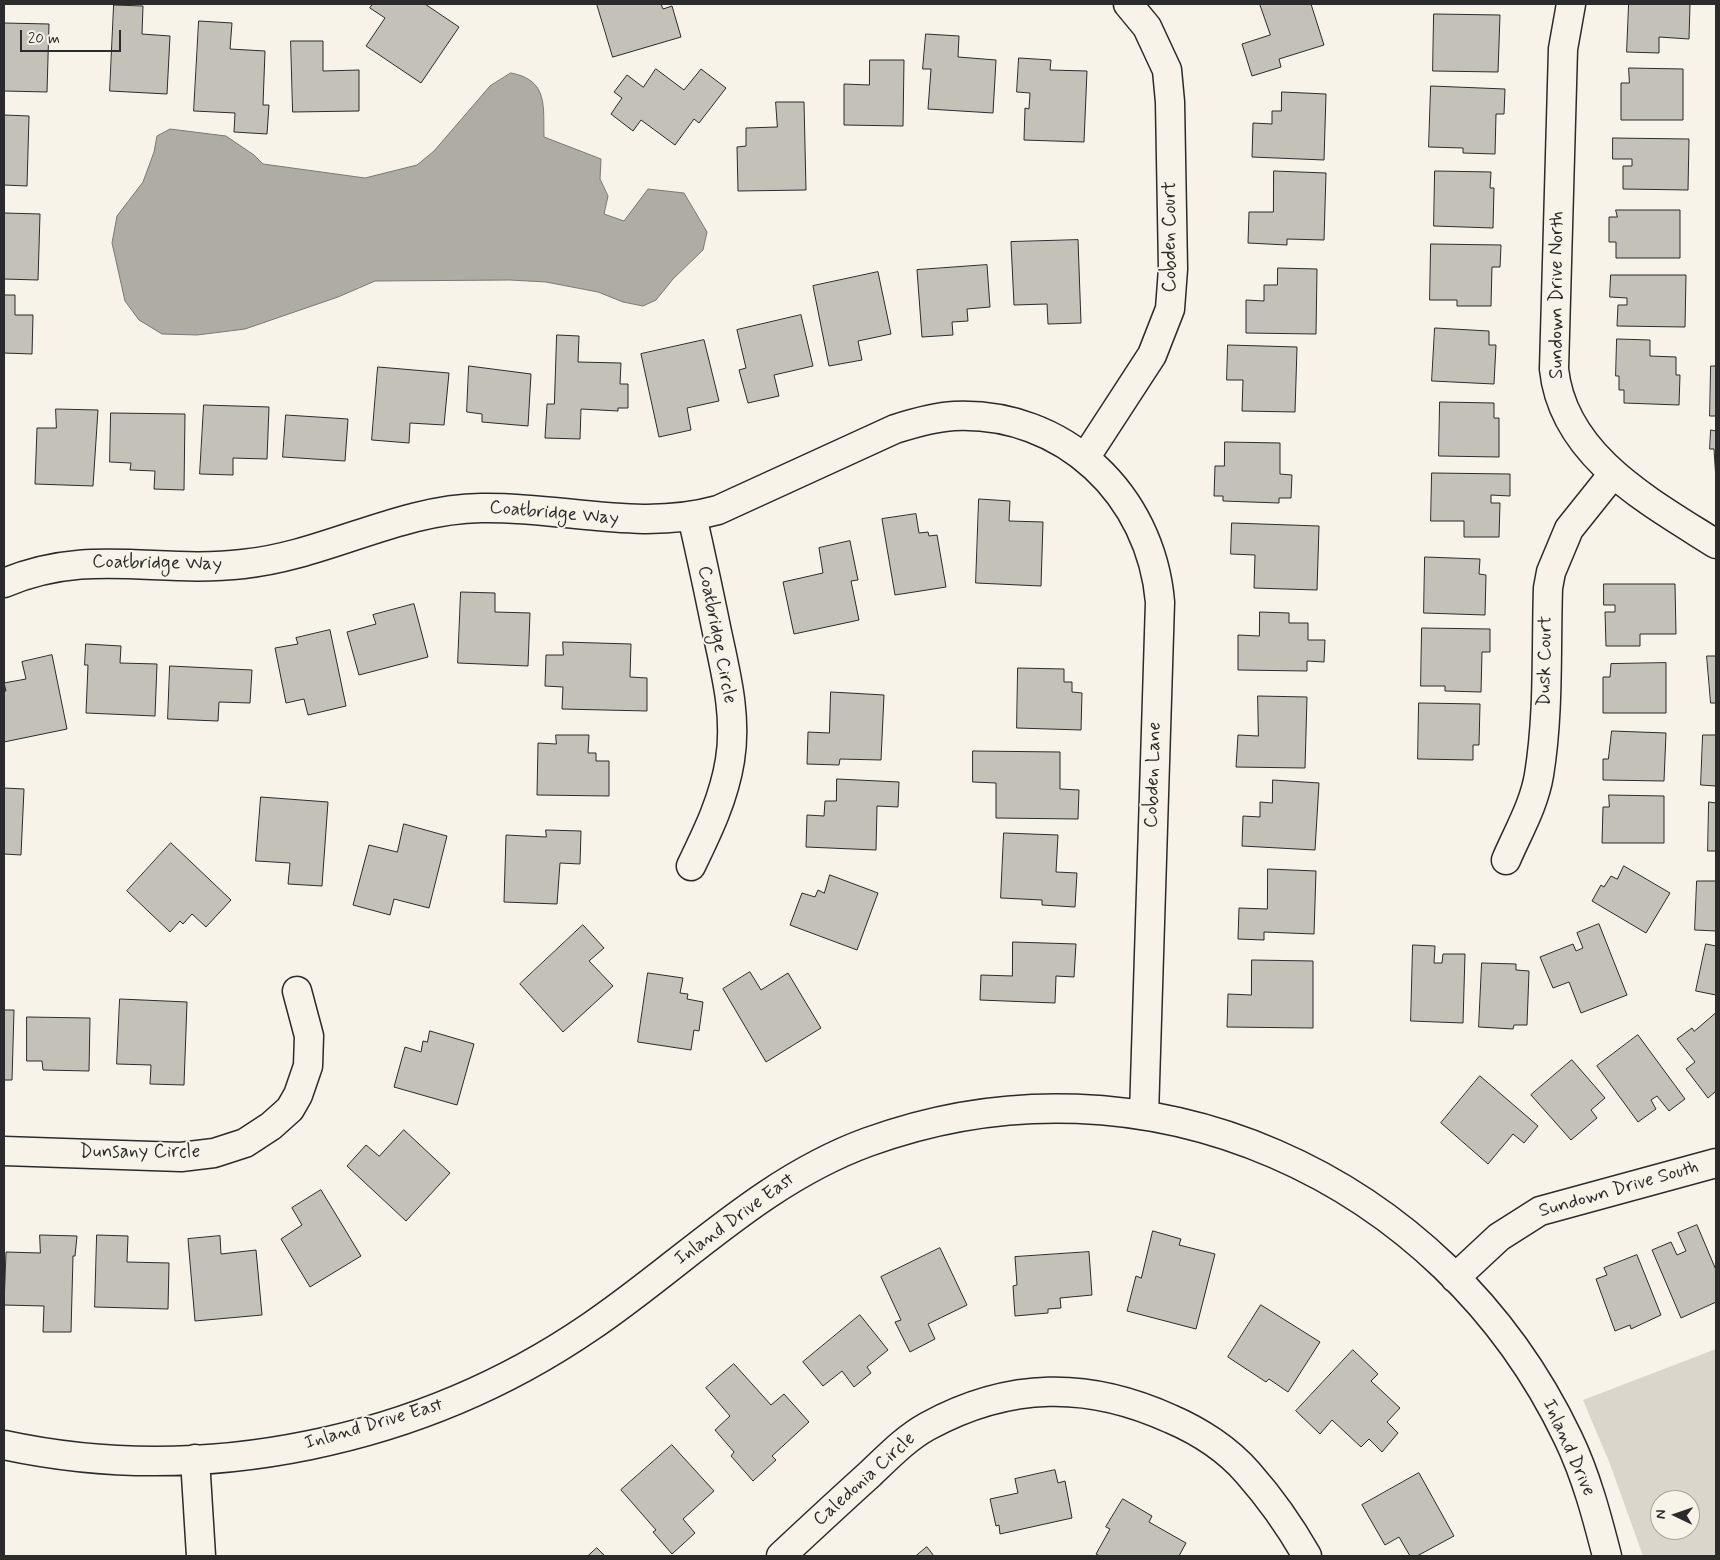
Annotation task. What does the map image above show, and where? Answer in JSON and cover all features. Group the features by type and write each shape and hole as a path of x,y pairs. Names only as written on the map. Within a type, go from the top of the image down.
{"street":[{"name":"Cobden Court","path":"1085,458 1152,355 1170,309 1173,260 1170,102 1167,70 1147,27 1128,4"},
{"name":"Sundown Drive North","path":"1570,4 1562,49 1555,383 1564,409 1584,444 1613,474 1716,544"},
{"name":"Coatbridge Way","path":"4,583 46,569 80,563 188,566 231,565 262,561 308,552 419,516 455,509 493,508 644,521 692,516 736,502 895,429 938,418 979,417 1016,423 1046,434 1085,458"},
{"name":"Cobden Lane","path":"1085,458 1110,481 1130,507 1150,553 1160,602 1144,1115"},
{"name":"Dusk Court","path":"1506,860 1524,825 1536,788 1543,751 1548,588 1551,572 1569,529 1613,474"},
{"name":"Coatbridge Circle","path":"691,866 715,818 724,788 731,758 733,724 730,688 692,516"},
{"name":"Dunsany Circle","path":"4,1152 180,1157 214,1153 245,1143 271,1126 290,1109 298,1095 308,1066 309,1036 297,991"},
{"name":"Inland Drive East","path":"4,1445 94,1458 195,1459 274,1452 350,1436 410,1418 483,1389 531,1364 590,1328 728,1221 807,1170 864,1143 941,1120 1010,1110 1082,1108 1144,1115 1189,1124 1278,1154 1320,1175 1374,1208 1410,1235 1456,1278 1489,1313 1515,1347"},
{"name":"Sundown Drive South","path":"1456,1278 1499,1237 1540,1211 1559,1204 1716,1163"},
{"name":"Inland Drive","path":"1515,1347 1542,1390 1572,1446 1593,1505 1607,1556"},
{"name":"Caledonia Circle","path":"781,1556 902,1444 928,1426 970,1406 1024,1393 1047,1391 1074,1391 1117,1398 1162,1414 1204,1437 1244,1469 1270,1498 1291,1528 1307,1556"},
{"path":"195,1459 200,1556"}],"shaded area":[{"path":"511,73 532,82 538,88 543,105 544,137 601,159 600,179 608,196 604,214 624,221 648,189 684,193 707,232 703,250 673,279 656,300 643,306 623,302 598,292 546,282 510,280 375,281 338,297 245,329 197,335 162,334 139,320 125,301 112,243 117,216 143,182 154,152 157,136 170,129 226,136 254,155 263,164 365,178 417,165 434,151 490,86"},
{"path":"1716,1349 1716,1556 1643,1556 1610,1464 1583,1400"}],"building":[{"path":"373,4 425,4 459,27 421,83 366,46 385,18 370,8"},
{"path":"597,4 661,4 663,9 672,6 681,37 613,57"},
{"path":"1260,4 1311,4 1324,45 1279,59 1281,67 1252,76 1242,44 1270,35"},
{"path":"1629,4 1690,4 1689,39 1659,37 1659,53 1627,52"},
{"path":"114,5 143,6 142,34 170,36 167,94 110,91"},
{"path":"1434,14 1500,15 1498,72 1433,71"},
{"path":"199,21 232,23 230,49 265,51 263,105 269,105 267,134 234,132 235,113 194,111"},
{"path":"4,23 49,24 47,92 4,91"},
{"path":"926,34 959,36 958,57 996,60 993,113 928,109 931,69 923,69"},
{"path":"291,41 323,41 323,71 359,70 359,111 293,112"},
{"path":"1019,58 1051,60 1050,70 1087,71 1084,142 1024,140 1025,108 1029,109 1030,93 1017,92"},
{"path":"870,60 904,60 903,126 844,125 844,84 869,85"},
{"path":"1629,68 1683,69 1683,120 1621,120 1621,83 1629,83"},
{"path":"656,69 684,90 701,69 726,88 699,123 694,119 675,145 641,120 633,131 611,114 622,98 614,92 627,75 643,87"},
{"path":"1431,86 1505,89 1504,114 1496,114 1495,154 1463,153 1463,148 1429,147"},
{"path":"1282,92 1326,94 1324,160 1252,157 1253,123 1272,124 1272,111 1281,111"},
{"path":"776,102 804,102 806,190 738,191 737,147 746,146 746,128 777,127"},
{"path":"4,115 29,116 27,186 4,185"},
{"path":"1613,138 1689,139 1688,190 1623,189 1623,166 1632,166 1632,159 1613,159"},
{"path":"1274,171 1326,173 1324,240 1287,239 1287,245 1248,243 1249,212 1273,212"},
{"path":"1435,171 1491,172 1490,188 1494,188 1493,228 1434,226"},
{"path":"1616,210 1680,210 1680,258 1616,258 1616,242 1609,242 1609,217 1617,217"},
{"path":"4,213 40,214 38,280 4,279"},
{"path":"1078,240 1081,323 1048,324 1047,304 1014,305 1011,242"},
{"path":"1431,244 1501,245 1500,267 1492,267 1491,306 1457,306 1457,300 1430,300"},
{"path":"987,265 990,307 967,309 968,321 952,322 953,335 922,337 917,270"},
{"path":"1278,268 1317,269 1316,334 1246,333 1246,300 1264,301 1264,285 1277,285"},
{"path":"878,272 891,334 858,341 862,360 829,366 813,286"},
{"path":"1611,275 1686,275 1685,327 1617,326 1618,305 1627,305 1627,298 1610,297"},
{"path":"4,295 15,295 15,315 33,315 32,354 4,353"},
{"path":"801,315 813,366 774,375 779,396 748,403 739,370 746,368 737,330"},
{"path":"1435,328 1489,331 1489,345 1496,345 1494,384 1432,381"},
{"path":"557,335 579,336 578,362 621,363 620,384 628,384 628,408 618,408 618,411 581,409 580,439 545,438 547,404 554,404"},
{"path":"1617,339 1650,340 1650,356 1676,357 1676,375 1680,375 1679,405 1624,403 1624,390 1619,390 1619,376 1616,376"},
{"path":"704,340 719,401 687,408 691,430 659,437 641,354"},
{"path":"1228,345 1297,347 1295,412 1242,411 1243,380 1227,380"},
{"path":"469,366 531,374 528,426 482,422 482,414 467,412"},
{"path":"1711,366 1716,366 1716,416 1710,416"},
{"path":"378,367 449,373 444,425 410,423 409,443 372,440"},
{"path":"1440,402 1494,403 1494,418 1499,418 1499,457 1439,456"},
{"path":"204,405 269,407 267,459 233,458 233,475 200,474"},
{"path":"56,409 98,410 93,486 35,484 37,428 56,428"},
{"path":"111,413 185,414 184,490 154,489 155,471 130,470 131,463 110,462"},
{"path":"286,415 348,419 345,461 283,457"},
{"path":"1711,430 1716,431 1716,480 1714,449 1710,449"},
{"path":"1225,442 1280,443 1280,474 1292,475 1291,498 1279,498 1279,503 1223,501 1223,496 1214,496 1215,466 1224,466"},
{"path":"1432,473 1510,474 1510,496 1491,495 1491,503 1500,503 1499,537 1464,537 1464,521 1431,521"},
{"path":"979,499 1010,501 1009,521 1043,522 1041,586 976,583"},
{"path":"916,514 919,533 928,532 929,536 937,535 946,587 895,595 882,519"},
{"path":"1232,523 1319,526 1317,590 1254,588 1255,555 1231,554"},
{"path":"850,541 858,580 851,581 859,620 794,634 783,582 823,573 819,548"},
{"path":"1425,557 1480,559 1479,574 1486,575 1485,615 1424,613"},
{"path":"1604,584 1675,584 1676,634 1640,634 1640,646 1606,646 1605,612 1615,612 1615,605 1604,605"},
{"path":"461,592 495,593 495,612 530,613 528,666 458,663"},
{"path":"414,604 428,657 359,675 347,632 376,624 373,615"},
{"path":"1260,612 1289,613 1289,623 1308,623 1308,640 1325,640 1324,662 1307,661 1307,671 1238,670 1238,635 1259,636"},
{"path":"1422,628 1490,629 1490,652 1482,652 1481,692 1445,691 1445,686 1421,686"},
{"path":"330,630 346,706 308,715 304,699 286,703 275,648 298,644 296,638"},
{"path":"563,642 631,644 630,677 647,678 647,711 562,709 563,687 545,686 546,655 563,655"},
{"path":"86,644 121,646 120,663 157,664 155,716 86,713 88,665 85,665"},
{"path":"52,655 67,729 4,742 4,691 6,691 4,683 26,679 22,662"},
{"path":"1707,656 1716,656 1716,703 1711,703"},
{"path":"1666,663 1666,713 1603,713 1603,677 1610,677 1611,664"},
{"path":"170,666 252,670 250,703 219,702 218,721 168,719"},
{"path":"1018,668 1064,669 1064,682 1072,682 1072,692 1082,693 1081,730 1017,728"},
{"path":"831,692 884,695 881,760 840,759 839,765 807,764 808,732 829,733"},
{"path":"1258,696 1307,697 1305,768 1236,767 1238,735 1258,736"},
{"path":"1419,703 1480,704 1479,745 1473,745 1473,760 1418,759"},
{"path":"1612,731 1666,733 1664,781 1603,780 1603,759 1608,759"},
{"path":"556,735 589,735 588,753 596,753 596,761 609,761 609,796 537,795 538,743 556,744"},
{"path":"1703,735 1716,735 1716,786 1701,785"},
{"path":"973,751 1060,752 1060,789 1079,790 1078,819 996,818 996,783 973,782"},
{"path":"837,779 899,782 898,807 877,806 876,850 806,847 807,815 824,816 825,801 836,801"},
{"path":"1273,780 1319,783 1315,850 1242,846 1243,816 1260,817 1260,802 1272,803"},
{"path":"4,788 24,789 21,855 4,854"},
{"path":"1609,795 1664,796 1664,843 1602,843 1603,807 1609,807"},
{"path":"261,797 328,802 322,886 288,884 290,863 256,861"},
{"path":"1709,802 1716,803 1716,851 1708,851"},
{"path":"404,824 447,836 429,908 394,899 390,915 353,905 369,845 397,852"},
{"path":"546,830 581,831 580,864 560,863 557,904 504,902 506,835 546,837"},
{"path":"1004,833 1058,835 1056,872 1077,873 1075,907 1042,905 1042,900 1001,898"},
{"path":"171,843 231,900 206,927 192,914 183,924 180,921 170,932 127,891"},
{"path":"1624,866 1670,893 1646,933 1592,901 1601,885 1604,887 1611,876 1617,879"},
{"path":"1268,869 1316,871 1314,934 1264,932 1264,940 1238,939 1239,908 1267,909"},
{"path":"830,875 878,893 857,950 790,925 802,893 815,897 818,890 824,893"},
{"path":"1697,881 1716,881 1716,931 1695,930"},
{"path":"1599,924 1627,995 1581,1013 1569,982 1553,988 1540,957 1573,944 1576,951 1583,948 1577,933"},
{"path":"583,925 604,948 589,961 613,986 563,1032 520,984"},
{"path":"1013,942 1076,944 1074,977 1056,976 1055,1003 980,1000 981,975 1012,976"},
{"path":"1706,944 1716,946 1716,995 1696,991"},
{"path":"1413,945 1435,946 1434,963 1442,963 1443,954 1465,954 1463,1023 1411,1021"},
{"path":"1252,960 1313,961 1313,1028 1227,1027 1228,994 1251,995"},
{"path":"1482,963 1516,964 1516,970 1529,971 1527,1025 1514,1025 1513,1029 1479,1027"},
{"path":"750,972 761,990 788,973 821,1028 766,1062 723,989"},
{"path":"648,973 683,978 680,993 688,994 687,999 703,1002 699,1031 694,1030 691,1050 638,1042"},
{"path":"120,999 187,1002 184,1085 150,1084 151,1065 117,1064"},
{"path":"4,1010 14,1010 12,1080 4,1080"},
{"path":"1716,1013 1716,1091 1708,1098 1686,1069 1695,1062 1677,1039 1692,1028 1694,1031"},
{"path":"27,1017 90,1018 89,1071 43,1070 42,1061 27,1061"},
{"path":"430,1031 474,1044 457,1105 394,1087 405,1047 421,1052 423,1041 427,1042"},
{"path":"1638,1035 1685,1099 1669,1111 1657,1096 1651,1100 1656,1109 1638,1122 1597,1066"},
{"path":"1572,1060 1605,1098 1591,1110 1597,1118 1571,1140 1531,1095"},
{"path":"1480,1076 1538,1126 1524,1143 1513,1134 1488,1164 1441,1123"},
{"path":"404,1130 450,1173 406,1221 347,1166 366,1145 379,1156"},
{"path":"321,1190 361,1256 310,1287 281,1239 302,1225 292,1208"},
{"path":"1697,1225 1716,1270 1716,1302 1681,1318 1652,1250 1671,1242 1677,1255 1686,1251 1678,1233"},
{"path":"1153,1231 1181,1239 1179,1245 1215,1254 1196,1329 1127,1311 1136,1276 1141,1278"},
{"path":"40,1235 77,1236 75,1256 73,1256 71,1332 43,1332 44,1306 4,1305 6,1252 40,1253"},
{"path":"97,1235 128,1236 127,1262 169,1263 168,1309 95,1307"},
{"path":"220,1236 221,1254 256,1250 262,1315 195,1321 188,1239"},
{"path":"940,1248 967,1305 928,1324 935,1339 910,1352 895,1322 901,1320 881,1277"},
{"path":"1089,1252 1092,1295 1060,1298 1061,1308 1048,1309 1048,1313 1015,1316 1013,1286 1017,1285 1015,1257"},
{"path":"1637,1255 1661,1315 1631,1329 1630,1325 1615,1331 1596,1279 1607,1275 1604,1268"},
{"path":"1261,1305 1320,1342 1288,1392 1269,1379 1266,1382 1228,1357"},
{"path":"860,1315 888,1350 867,1367 871,1373 854,1387 842,1371 823,1386 803,1362"},
{"path":"1353,1350 1378,1374 1371,1381 1400,1408 1387,1422 1398,1433 1382,1452 1369,1439 1361,1447 1332,1420 1320,1434 1296,1411"},
{"path":"734,1364 771,1405 784,1394 809,1422 772,1456 776,1460 753,1481 731,1456 734,1452 715,1430 730,1416 706,1388"},
{"path":"672,1445 714,1491 683,1519 695,1533 672,1554 653,1532 656,1530 621,1490"},
{"path":"1055,1470 1058,1483 1065,1481 1072,1518 1000,1534 999,1525 996,1526 990,1499 1018,1493 1015,1479"},
{"path":"1419,1473 1454,1536 1417,1556 1410,1556 1399,1537 1385,1545 1362,1505"},
{"path":"1123,1499 1152,1516 1149,1522 1186,1543 1179,1556 1100,1556 1096,1554 1110,1529 1106,1527"},
{"path":"927,1547 934,1556 916,1556"},
{"path":"597,1548 605,1556 588,1556"}]}
